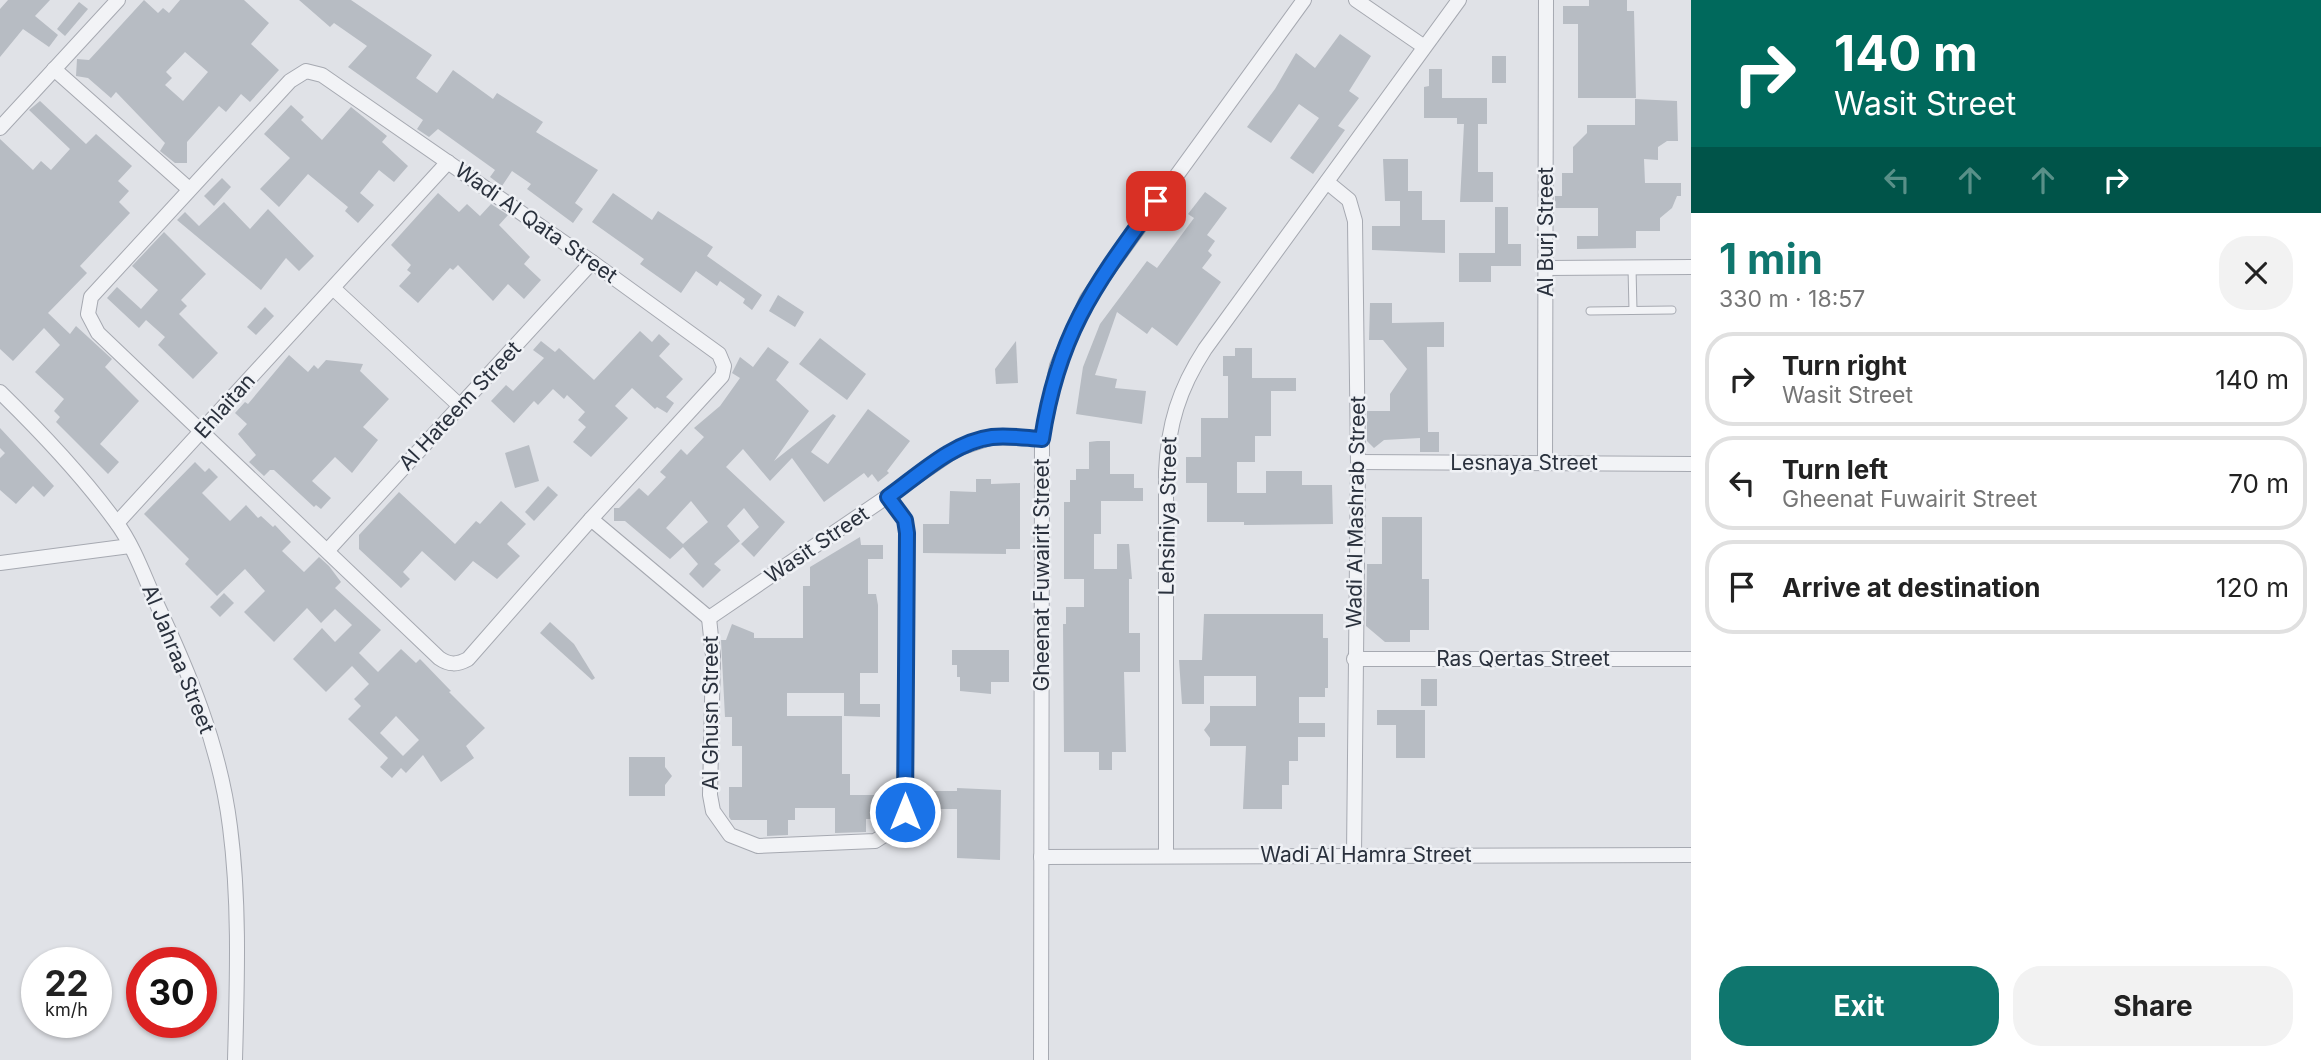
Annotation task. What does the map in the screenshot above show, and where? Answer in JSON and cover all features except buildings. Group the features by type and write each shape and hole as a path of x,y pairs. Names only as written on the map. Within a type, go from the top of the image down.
{"street":[{"path":"0,128 118,0"},
{"name":"Gheenat Fuwairit Street","path":"1041,1060 1042,439 1056,366 1087,299 1304,0"},
{"path":"1356,0 1423,46"},
{"name":"Lehsiniya Street","path":"1166,854 1166,472 1167,439 1174,407 1187,377 1205,349 1459,0"},
{"name":"Al Burj Street","path":"1545,463 1546,0"},
{"path":"54,69 189,189"},
{"name":"Wadi Al Qata Street","path":"306,71 322,75 449,162 719,354 724,366 722,376 468,659 454,664 439,658 203,430 98,333 88,314 91,297 290,82 306,71"},
{"name":"Ehlaitan","path":"117,523 449,162"},
{"name":"Wadi Al Mashrab Street","path":"1327,181 1349,200 1355,214 1358,462 1354,855"},
{"name":"Al Hateem Street","path":"328,550 592,262"},
{"path":"1546,268 1691,267"},
{"path":"333,288 460,407"},
{"name":"Al Jahraa Street","path":"0,392 42,433 117,523 130,546 201,704 219,765 230,828 235,891 235,1060"},
{"name":"Wasit Street","path":"709,618 957,449 993,437 1042,439"},
{"name":"Lesnaya Street","path":"1358,462 1691,464"},
{"name":"Al Ghusn Street","path":"709,618 713,656 710,796 719,824 743,843 758,846 875,841 891,833 905,812 907,533 905,520 888,497"},
{"path":"591,519 709,618"},
{"path":"0,562 130,546"},
{"name":"Ras Qertas Street","path":"1354,659 1691,659"},
{"name":"Wadi Al Hamra Street","path":"1041,857 1166,854 1691,855"}],"lane":[{"path":"1632,268 1633,310"},
{"path":"1590,311 1672,310"}],"route":[{"path":"905,812 907,533 905,520 898,506 888,497 957,449 971,443 993,437 1042,439 1056,366 1070,332 1107,268 1156,201"}]}
